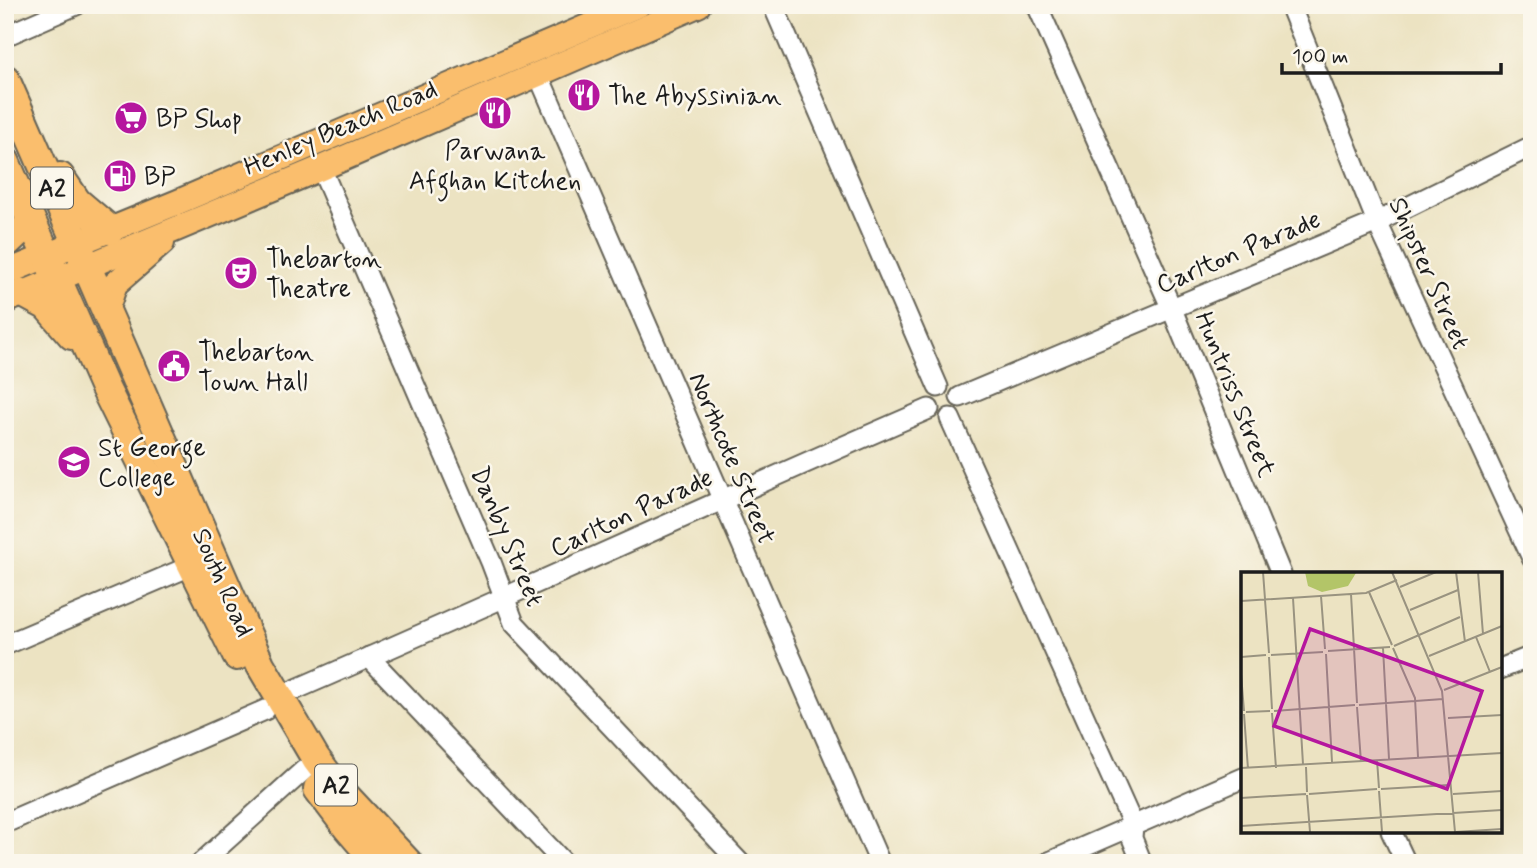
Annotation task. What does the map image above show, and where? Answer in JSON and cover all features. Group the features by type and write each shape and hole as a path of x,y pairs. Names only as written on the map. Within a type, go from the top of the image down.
{"highway":[{"name":"South Road","path":"5,79 106,311 203,561"},
{"path":"27,132 77,202 110,230"},
{"name":"South Road","path":"5,161 92,358 203,561 304,770 346,827 378,863"},
{"path":"11,289 47,306 92,358"},
{"name":"South Road","path":"271,703 337,787 408,863"}],"main road":[{"name":"Henley Beach Road","path":"81,255 110,230 630,14 698,5"},
{"name":"Henley Beach Road","path":"11,289 81,255 178,228 538,74 630,14"},
{"path":"5,247 23,230 29,216"},
{"path":"106,311 115,284 178,228"}],"street":[{"path":"5,36 76,5"},
{"path":"773,5 938,387"},
{"name":"Huntriss Street","path":"1037,5 1171,307 1280,572"},
{"name":"Shipster Street","path":"1290,5 1377,222 1532,558"},
{"name":"Northcote Street","path":"538,74 880,863"},
{"name":"Carlton Parade","path":"960,397 1377,222 1532,146"},
{"name":"Danby Street","path":"321,168 514,622 740,863"},
{"path":"947,386 955,390 960,397 961,405 957,413 950,418 934,416 929,409 931,392 938,387 947,386"},
{"name":"Carlton Parade","path":"5,822 721,499 929,409"},
{"path":"950,418 1133,825 1132,838 1142,863"},
{"path":"5,645 203,561"},
{"path":"1502,668 1532,656"},
{"path":"369,657 564,863"},
{"path":"201,863 304,770"},
{"path":"1047,863 1241,779"},
{"path":"1392,833 1406,863"}],"place":[{"name":"The Abyssinian","path":"584,95"},
{"name":"Parwana Afghan Kitchen","path":"495,113"},
{"name":"BP Shop","path":"131,118"},
{"name":"BP","path":"120,176"},
{"name":"Thebarton Theatre","path":"241,273"},
{"name":"Thebarton Town Hall","path":"174,366"},
{"name":"St George College","path":"74,462"}]}
